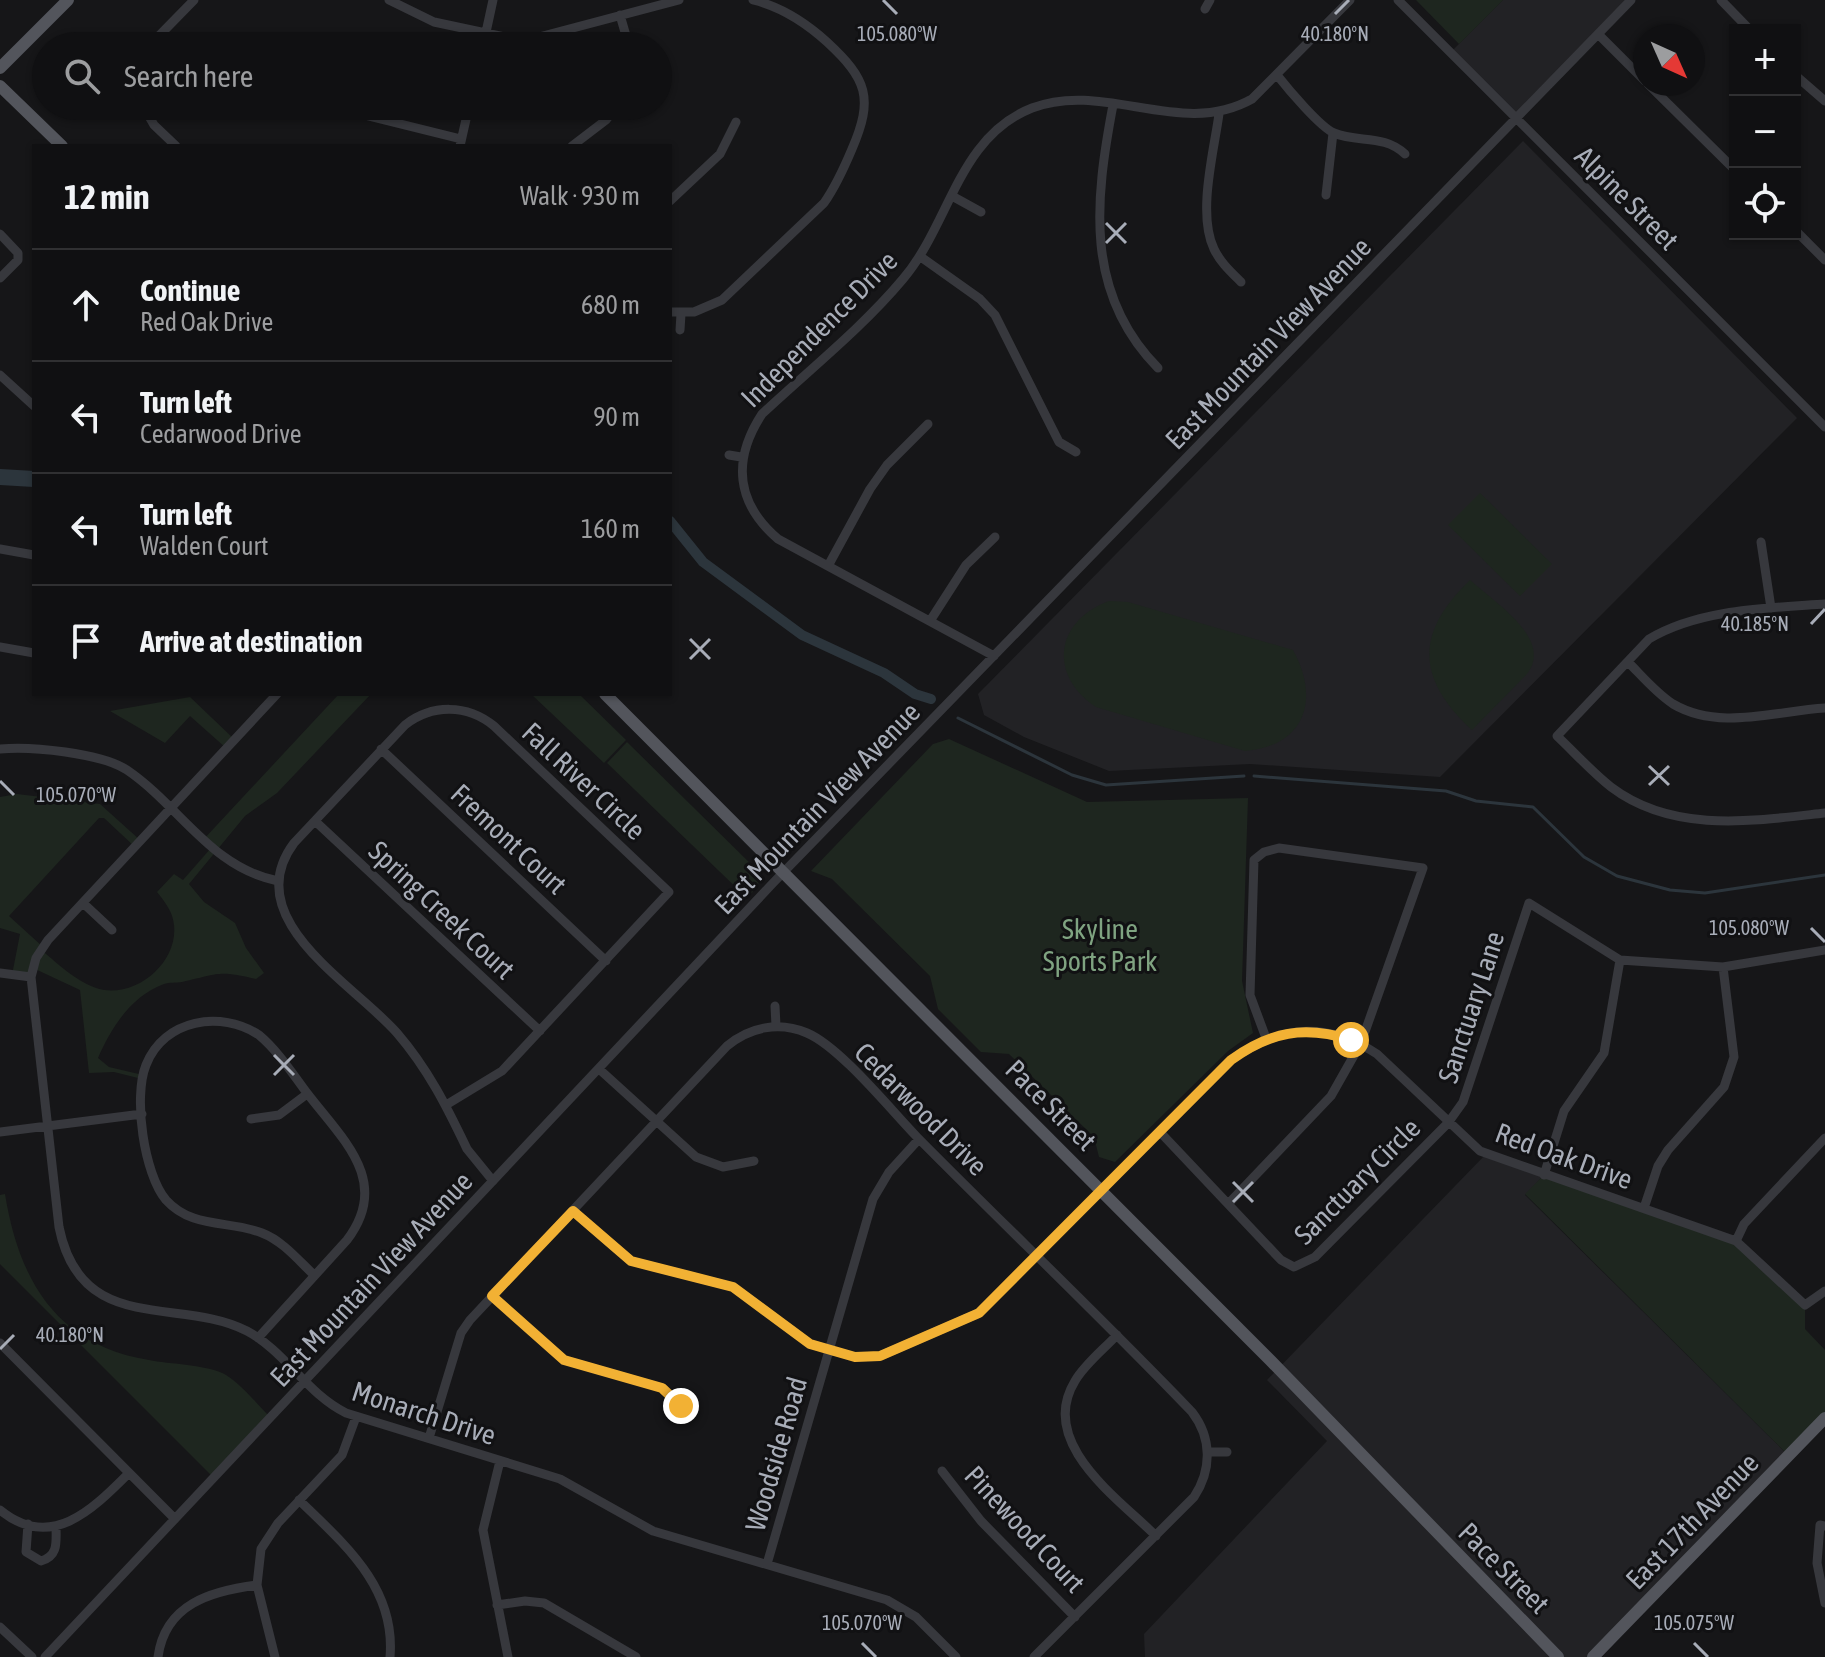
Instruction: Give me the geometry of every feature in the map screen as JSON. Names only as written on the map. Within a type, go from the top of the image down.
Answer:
[{"type":"main road","points":[[36,32],[68,0]]},
{"type":"main road","points":[[0,68],[32,36]]},
{"type":"main road","points":[[0,86],[32,117]]},
{"type":"main road","points":[[35,120],[60,144]]},
{"type":"main road","name":"Pace Street","points":[[607,696],[1102,1190],[1558,1657]]},
{"type":"main road","name":"East 17th Avenue","points":[[1593,1657],[1825,1418]]},
{"type":"street","points":[[163,32],[194,0]]},
{"type":"street","points":[[389,0],[460,32]]},
{"type":"street","points":[[486,32],[493,0]]},
{"type":"street","points":[[564,32],[679,0]]},
{"type":"street","points":[[672,312],[681,314],[707,309],[722,300],[824,203],[835,188],[866,117],[863,88],[852,64],[809,25],[785,11],[753,0]]},
{"type":"street","name":"Independence Drive","points":[[741,457],[762,414],[890,294],[921,257],[978,148],[1016,116],[1057,101],[1082,99],[1201,115],[1219,114],[1252,99],[1350,0]]},
{"type":"street","name":"Alpine Street","points":[[1398,0],[1825,427]]},
{"type":"street","name":"East Mountain View Avenue","points":[[45,1657],[784,872],[1631,0]]},
{"type":"street","points":[[1721,0],[1744,24]]},
{"type":"street","points":[[620,15],[625,32]]},
{"type":"street","points":[[1598,34],[1633,68]]},
{"type":"street","points":[[1277,75],[1333,133],[1376,139],[1395,145],[1405,154]]},
{"type":"street","points":[[1801,80],[1825,101]]},
{"type":"street","points":[[1661,96],[1733,168]]},
{"type":"street","points":[[1113,105],[1097,224],[1099,250],[1108,286],[1136,345],[1158,368]]},
{"type":"street","points":[[1219,114],[1206,215],[1208,232],[1223,263],[1241,282]]},
{"type":"street","points":[[151,120],[174,144]]},
{"type":"street","points":[[380,120],[461,142],[466,120]]},
{"type":"street","points":[[575,144],[606,120]]},
{"type":"street","points":[[672,199],[720,154],[736,122]]},
{"type":"street","points":[[1326,195],[1333,133]]},
{"type":"street","points":[[952,196],[981,212]]},
{"type":"street","points":[[0,234],[18,253],[18,260],[0,278]]},
{"type":"street","points":[[1801,236],[1825,260]]},
{"type":"street","points":[[921,257],[980,299],[995,315],[1059,442],[1076,452]]},
{"type":"street","points":[[680,330],[681,314]]},
{"type":"street","points":[[0,375],[32,404]]},
{"type":"street","points":[[828,566],[870,489],[887,465],[928,424]]},
{"type":"street","points":[[729,455],[741,457],[745,490],[757,517],[778,539],[994,656]]},
{"type":"street","points":[[930,621],[966,565],[995,537]]},
{"type":"street","points":[[1761,542],[1771,608]]},
{"type":"street","points":[[0,549],[32,555]]},
{"type":"street","points":[[1825,604],[1771,608],[1685,622],[1666,629],[1649,639],[1557,736],[1612,787],[1672,815],[1729,823],[1825,813]]},
{"type":"street","points":[[0,647],[32,653]]},
{"type":"street","points":[[1628,662],[1671,703],[1706,717],[1728,719],[1825,708]]},
{"type":"street","points":[[0,973],[31,977],[43,947],[272,696]]},
{"type":"street","name":"Fall River Circle","points":[[278,881],[288,851],[381,749],[419,716],[438,710],[463,710],[487,721],[669,892],[494,1078],[446,1105]]},
{"type":"street","points":[[0,749],[35,749],[113,763],[131,773],[238,869],[278,881],[283,911],[295,933],[397,1034],[435,1083],[472,1158],[493,1181]]},
{"type":"street","name":"Fremont Court","points":[[381,749],[606,961]]},
{"type":"street","name":"Spring Creek Court","points":[[315,821],[540,1031]]},
{"type":"street","points":[[1228,1204],[1331,1096],[1361,1043],[1423,868],[1279,848],[1264,852],[1254,860],[1251,878],[1250,995],[1266,1038]]},
{"type":"street","points":[[83,903],[112,930]]},
{"type":"street","name":"Sanctuary Lane","points":[[1448,1123],[1463,1102],[1529,903],[1620,960]]},
{"type":"street","points":[[1544,1175],[1564,1111],[1604,1053],[1620,960],[1723,967],[1825,950]]},
{"type":"street","points":[[1644,1208],[1658,1166],[1668,1150],[1724,1087],[1734,1057],[1723,967]]},
{"type":"street","name":"Monarch Drive","points":[[31,977],[45,1125],[61,1236],[71,1259],[88,1282],[109,1298],[130,1307],[226,1324],[258,1338],[330,1405],[356,1417],[560,1479],[648,1530],[900,1606],[920,1620],[956,1657]]},
{"type":"street","points":[[429,1438],[461,1333],[492,1296],[736,1039],[753,1030],[776,1026],[775,1006]]},
{"type":"street","points":[[258,1338],[314,1275],[356,1227],[363,1209],[365,1185],[354,1154],[259,1035],[231,1022],[207,1020],[182,1027],[155,1050],[142,1079],[142,1114],[153,1178],[175,1208],[198,1221],[269,1236],[314,1275]]},
{"type":"street","name":"Cedarwood Drive","points":[[776,1026],[804,1031],[820,1041],[1194,1415],[1208,1452]]},
{"type":"street","name":"Red Oak Drive","points":[[573,1211],[631,1261],[733,1287],[801,1339],[829,1350],[860,1357],[880,1356],[967,1320],[1037,1255],[1231,1060],[1266,1038],[1295,1031],[1323,1031],[1361,1043],[1377,1054],[1480,1151],[1736,1241],[1805,1305],[1825,1291]]},
{"type":"street","points":[[599,1069],[705,1162],[728,1167],[754,1161]]},
{"type":"street","points":[[251,1119],[279,1115],[307,1094]]},
{"type":"street","points":[[0,1132],[142,1114]]},
{"type":"street","name":"Sanctuary Circle","points":[[1160,1132],[1281,1260],[1294,1267],[1306,1264],[1448,1123]]},
{"type":"street","points":[[1736,1241],[1744,1224],[1825,1138]]},
{"type":"street","name":"Woodside Road","points":[[767,1564],[873,1199],[889,1172],[919,1139]]},
{"type":"street","points":[[492,1296],[564,1360],[662,1388],[681,1406]]},
{"type":"street","points":[[1117,1335],[1074,1382],[1067,1402],[1067,1428],[1080,1460],[1156,1536]]},
{"type":"street","points":[[0,1343],[175,1519]]},
{"type":"street","points":[[275,1657],[257,1585],[257,1566],[265,1541],[342,1455],[356,1417]]},
{"type":"street","points":[[1034,1657],[1197,1493],[1205,1476],[1208,1452],[1227,1452]]},
{"type":"street","points":[[500,1461],[483,1530],[508,1657]]},
{"type":"street","name":"Pinewood Court","points":[[942,1471],[981,1521],[1075,1617]]},
{"type":"street","points":[[0,1510],[28,1524],[56,1526],[84,1515],[129,1473]]},
{"type":"street","points":[[299,1500],[361,1561],[372,1577],[389,1637],[390,1657]]},
{"type":"street","points":[[28,1524],[26,1552],[41,1561],[50,1558],[55,1550],[56,1526]]},
{"type":"street","points":[[1825,1526],[1820,1525],[1817,1563],[1825,1603]]},
{"type":"street","points":[[158,1657],[161,1635],[196,1600],[221,1589],[257,1585]]},
{"type":"street","points":[[497,1605],[525,1601],[544,1603],[636,1657]]},
{"type":"street","points":[[0,1627],[32,1657]]},
{"type":"shaded area","points":[[1503,0],[1631,0],[1516,118],[1450,53]]},
{"type":"shaded area","points":[[1523,141],[1797,418],[1440,777],[1250,764],[1109,771],[1024,737],[984,715],[978,694]]},
{"type":"shaded area","points":[[1487,1153],[1544,1175],[1525,1195],[1789,1456],[1593,1657],[1145,1657],[1144,1634],[1327,1441],[1267,1380]]},
{"type":"green space","points":[[1416,0],[1503,0],[1459,44]]},
{"type":"green space","points":[[1480,493],[1552,564],[1520,596],[1448,525]]},
{"type":"green space","points":[[1470,580],[1518,622],[1533,648],[1533,661],[1527,674],[1472,730],[1440,692],[1432,674],[1429,655],[1439,618]]},
{"type":"green space","points":[[1109,601],[1128,602],[1293,650],[1301,668],[1306,702],[1294,730],[1266,747],[1245,751],[1096,707],[1070,680],[1064,650],[1068,635],[1077,622]]},
{"type":"green space","points":[[337,696],[369,696],[277,793],[245,816],[189,884],[204,902],[235,923],[246,948],[264,973],[256,979],[218,974],[166,983],[152,989],[124,1014],[98,1058],[109,1067],[143,1075],[142,1079],[114,1072],[89,1073],[80,990],[33,968],[31,977],[12,975],[20,934],[0,928],[0,797],[17,794],[100,804],[140,840],[135,847],[104,818],[99,818],[9,916],[63,968],[78,979],[104,990],[131,987],[154,973],[163,963],[174,938],[174,925],[166,903],[157,892],[174,874],[183,880],[211,848],[203,840]]},
{"type":"green space","points":[[533,696],[581,696],[626,740],[604,763]]},
{"type":"green space","points":[[190,697],[234,739],[226,748],[190,716],[165,743],[110,711]]},
{"type":"green space","name":"Skyline Sports Park","points":[[949,739],[1087,802],[1248,798],[1242,981],[1253,1033],[1228,1051],[1115,1162],[1099,1157],[1094,1137],[1009,1054],[981,1052],[938,1009],[930,976],[832,879],[811,871],[933,744]]},
{"type":"green space","points":[[627,742],[760,873],[758,886],[747,898],[607,763]]},
{"type":"green space","points":[[1544,1175],[1736,1241],[1805,1305],[1805,1329],[1825,1350],[1825,1418],[1789,1456],[1525,1194]]},
{"type":"green space","points":[[5,1194],[20,1254],[32,1280],[47,1304],[66,1324],[89,1340],[117,1352],[200,1367],[226,1375],[271,1418],[214,1478],[0,1264],[0,1195]]},
{"type":"waterway","points":[[0,477],[32,479]]},
{"type":"waterway","points":[[672,523],[703,562],[802,635],[884,673],[915,694],[931,699]]},
{"type":"waterway","points":[[958,718],[1072,775],[1106,785],[1244,776]]},
{"type":"waterway","points":[[1254,776],[1446,791],[1476,801],[1533,807],[1584,857],[1617,876],[1670,890],[1705,893],[1825,875]]},
{"type":"route","points":[[681,1406],[662,1388],[564,1360],[492,1296],[573,1211],[631,1261],[733,1287],[810,1344],[855,1357],[880,1356],[979,1313],[1231,1060],[1249,1047],[1266,1038],[1295,1031],[1323,1031],[1351,1040]]}]
